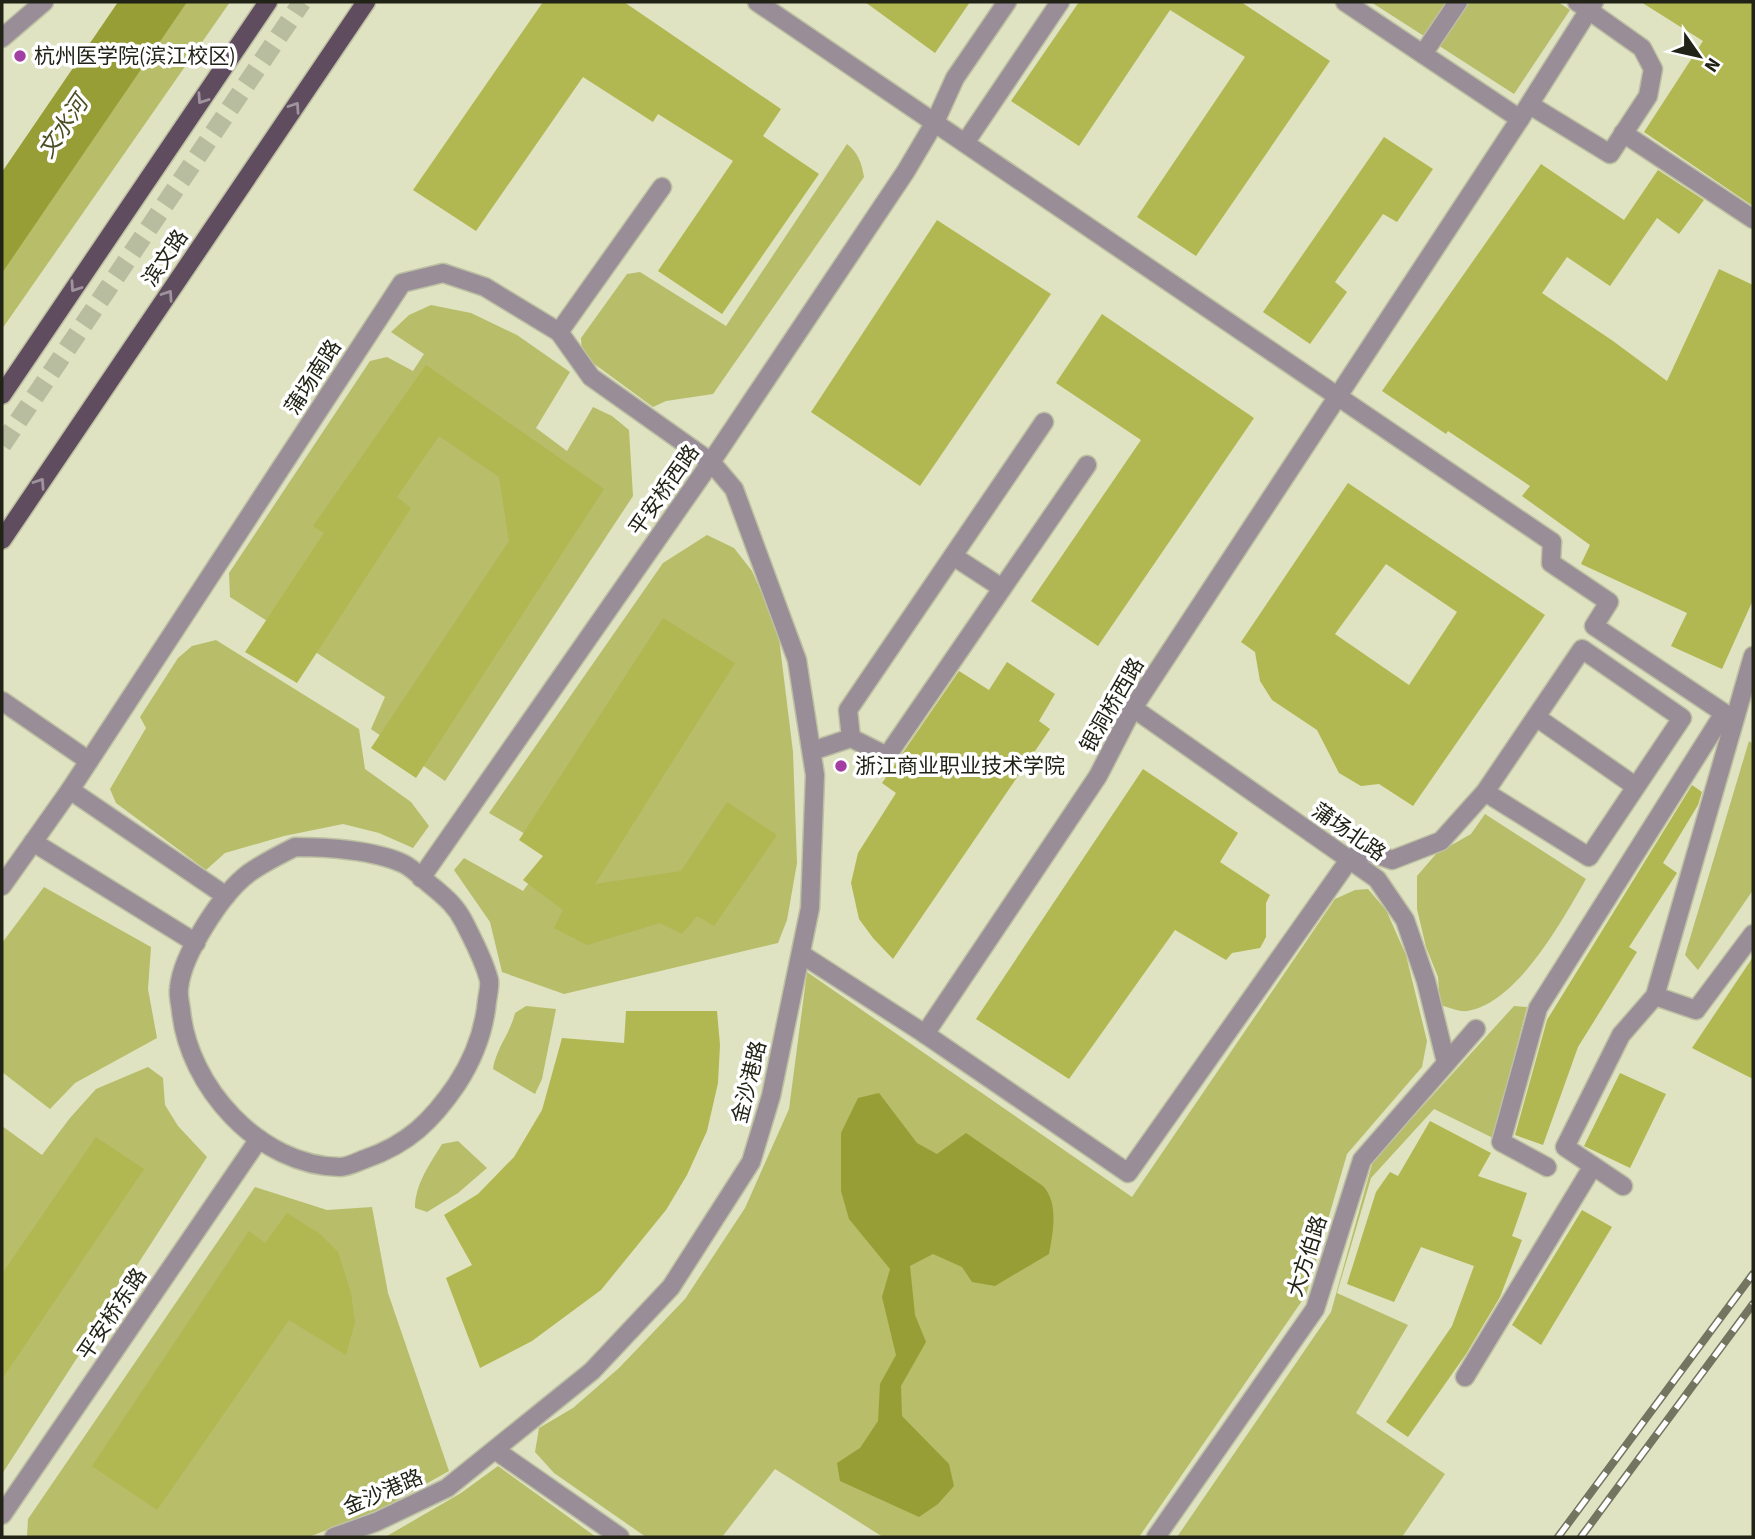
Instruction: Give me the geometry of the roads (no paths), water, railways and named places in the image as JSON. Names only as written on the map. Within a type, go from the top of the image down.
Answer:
[{"type":"main road","points":[[2,395],[268,2]]},
{"type":"main road","name":"滨文路","points":[[2,540],[366,2]]},
{"type":"street","points":[[2,38],[44,2]]},
{"type":"street","points":[[757,2],[1552,542],[1551,564],[1609,602],[1594,626],[1724,713],[1538,1008],[1500,1142],[1547,1167]]},
{"type":"street","name":"平安桥西路","points":[[421,878],[711,462],[906,171],[956,78],[1007,2]]},
{"type":"street","points":[[965,143],[1060,2]]},
{"type":"street","points":[[1345,2],[1423,54],[1525,112],[1610,155],[1648,96],[1653,69],[1642,48],[1587,4]]},
{"type":"street","points":[[1423,54],[1458,2]]},
{"type":"street","name":"银洞桥西路","points":[[925,1034],[1098,776],[1133,708],[1525,112],[1587,4]]},
{"type":"street","points":[[1623,133],[1753,219]]},
{"type":"street","points":[[559,332],[662,187]]},
{"type":"street","name":"蒲场南路","points":[[2,886],[8,864],[33,842],[70,790],[402,283],[443,272],[485,287],[559,332]]},
{"type":"street","name":"金沙港路","points":[[334,1537],[376,1522],[447,1489],[592,1371],[671,1287],[751,1162],[771,1096],[810,908],[815,775],[797,660],[734,489],[711,462],[591,377],[559,332]]},
{"type":"street","points":[[850,738],[848,710],[1044,422]]},
{"type":"street","points":[[812,751],[850,738],[887,756],[1087,465]]},
{"type":"street","points":[[953,556],[1002,588]]},
{"type":"street","points":[[801,954],[925,1034],[1128,1173],[1349,860],[1363,850],[1392,860],[1441,841],[1485,792],[1582,649],[1682,718],[1589,857],[1485,792]]},
{"type":"street","points":[[1623,1186],[1564,1147],[1620,1035],[1655,996],[1753,656]]},
{"type":"street","points":[[2,701],[89,761]]},
{"type":"street","name":"蒲场北路","points":[[1133,708],[1377,879],[1405,920],[1426,981],[1446,1062]]},
{"type":"street","points":[[1536,717],[1635,786]]},
{"type":"street","points":[[70,790],[226,895]]},
{"type":"street","points":[[33,842],[196,943]]},
{"type":"street","points":[[295,847],[332,847],[404,864],[456,907],[489,982],[484,1029],[468,1067],[428,1122],[377,1154],[342,1167],[306,1161],[274,1149],[247,1131],[222,1103],[196,1067],[183,1033],[178,988],[196,943],[226,895],[248,874],[295,847]]},
{"type":"street","points":[[1655,996],[1696,1010],[1753,934]]},
{"type":"street","name":"大方伯路","points":[[1156,1537],[1315,1309],[1362,1160],[1476,1029]]},
{"type":"street","name":"平安桥东路","points":[[2,1515],[260,1139]]},
{"type":"street","points":[[1465,1377],[1593,1166]]},
{"type":"street","points":[[495,1450],[620,1537]]},
{"type":"water","name":"文水河","points":[[118,2],[187,2],[2,273],[2,172]]},
{"type":"water","points":[[879,1093],[917,1143],[937,1154],[966,1133],[1043,1186],[1053,1209],[1049,1254],[995,1286],[972,1282],[962,1267],[933,1254],[910,1266],[915,1315],[926,1342],[901,1386],[902,1416],[949,1464],[954,1486],[938,1504],[919,1517],[840,1481],[837,1463],[860,1448],[878,1421],[880,1384],[896,1355],[882,1297],[890,1269],[849,1219],[841,1191],[841,1133],[858,1098]]},
{"type":"tunnel","points":[[2,445],[302,2]]},
{"type":"railway","points":[[1558,1537],[1753,1274]]},
{"type":"railway","points":[[1581,1537],[1753,1304]]},
{"type":"place","name":"杭州医学院(滨江校区)","points":[[20,56]]},
{"type":"place","name":"浙江商业职业技术学院","points":[[841,766]]}]
